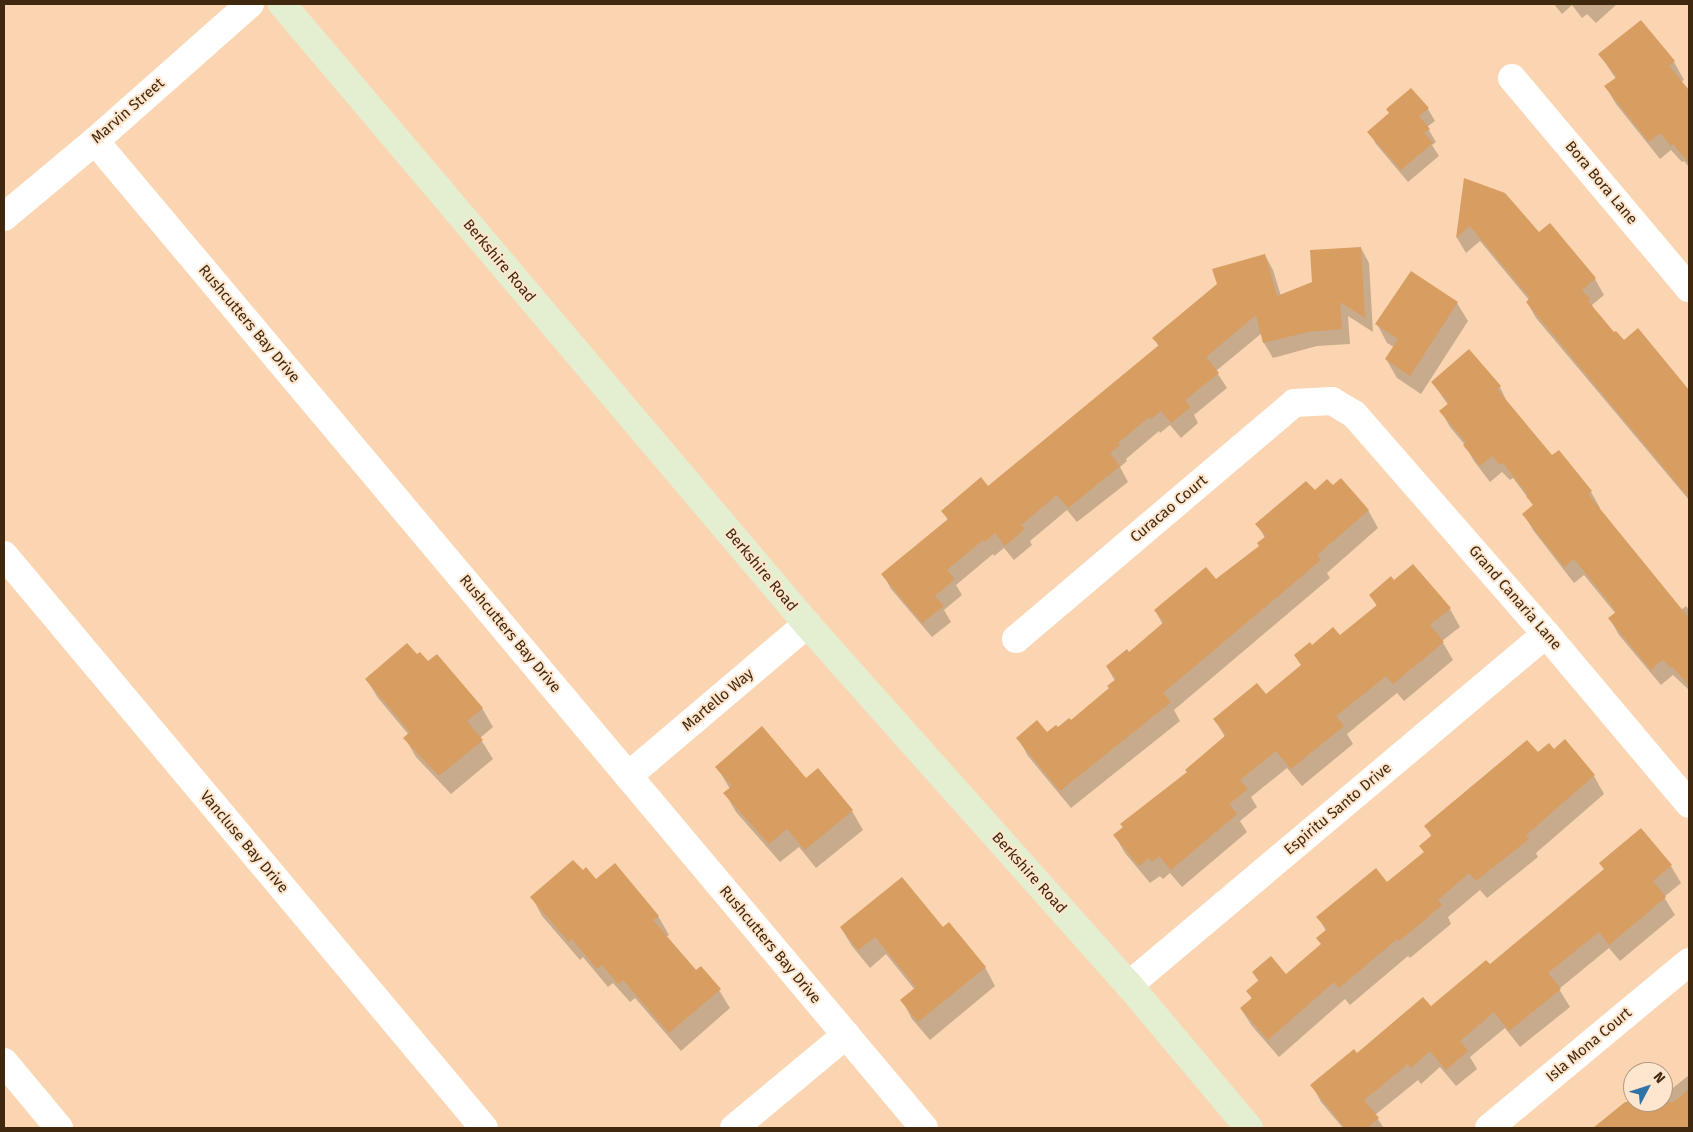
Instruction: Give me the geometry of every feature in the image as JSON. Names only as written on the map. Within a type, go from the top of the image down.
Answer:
[{"type":"street","name":"Marvin Street","points":[[4,217],[95,141],[250,4]]},
{"type":"street","name":"Berkshire Road","points":[[282,4],[807,624],[1129,985],[1250,1128]]},
{"type":"street","name":"Bora Bora Lane","points":[[1512,78],[1689,288]]},
{"type":"street","name":"Rushcutters Bay Drive","points":[[95,141],[924,1128]]},
{"type":"street","name":"Grand Canaria Lane","points":[[1332,401],[1354,414],[1546,634],[1689,804]]},
{"type":"street","name":"Curacao Court","points":[[1016,639],[1294,403],[1332,401]]},
{"type":"street","name":"Vancluse Bay Drive","points":[[4,555],[484,1128]]},
{"type":"street","name":"Martello Way","points":[[628,776],[807,624]]},
{"type":"street","name":"Espiritu Santo Drive","points":[[1129,985],[1546,634]]},
{"type":"street","name":"Isla Mona Court","points":[[1489,1128],[1689,962]]},
{"type":"street","points":[[734,1128],[846,1035]]},
{"type":"street","points":[[4,1062],[58,1128]]},
{"type":"building","points":[[1641,20],[1675,61],[1669,66],[1689,90],[1689,163],[1673,144],[1671,146],[1660,133],[1649,142],[1604,86],[1617,77],[1598,54]]},
{"type":"building","points":[[1411,88],[1429,108],[1419,116],[1430,129],[1424,133],[1433,143],[1401,170],[1367,132],[1389,113],[1386,109]]},
{"type":"building","points":[[1464,178],[1505,193],[1539,232],[1550,223],[1596,278],[1582,290],[1590,299],[1588,301],[1614,332],[1616,331],[1624,340],[1638,328],[1689,390],[1689,498],[1526,302],[1530,298],[1470,226],[1456,238]]},
{"type":"building","points":[[1361,247],[1365,318],[1340,302],[1342,329],[1308,332],[1263,343],[1256,315],[1206,357],[1219,373],[1185,400],[1191,407],[1171,423],[1161,411],[1151,419],[1149,417],[1118,443],[1120,445],[1110,453],[1120,466],[1068,508],[1057,495],[1021,525],[1025,529],[1005,546],[995,533],[985,542],[983,540],[947,570],[955,579],[935,596],[944,606],[922,623],[881,574],[948,519],[941,511],[981,477],[988,486],[1159,345],[1152,338],[1217,284],[1212,269],[1265,254],[1277,296],[1312,282],[1310,250]]},
{"type":"building","points":[[1411,271],[1458,302],[1410,376],[1385,359],[1398,339],[1375,324]]},
{"type":"building","points":[[1469,349],[1501,386],[1497,389],[1552,455],[1559,450],[1592,491],[1588,494],[1689,618],[1689,686],[1672,666],[1670,668],[1663,659],[1651,670],[1608,618],[1616,612],[1574,559],[1564,567],[1522,514],[1533,505],[1526,496],[1528,495],[1503,463],[1500,465],[1492,456],[1480,466],[1463,445],[1466,442],[1439,411],[1449,403],[1431,382]]},
{"type":"building","points":[[1341,478],[1369,510],[1317,555],[1321,560],[1163,693],[1171,702],[1060,791],[1016,738],[1037,720],[1047,732],[1056,725],[1058,727],[1069,718],[1071,720],[1109,688],[1107,686],[1116,679],[1106,666],[1127,649],[1129,652],[1164,622],[1154,610],[1206,567],[1216,579],[1259,546],[1257,543],[1266,536],[1255,524],[1306,481],[1315,490],[1327,479],[1333,485]]},
{"type":"building","points":[[1413,564],[1451,608],[1430,625],[1444,642],[1393,684],[1386,676],[1336,716],[1344,726],[1291,769],[1276,751],[1240,780],[1248,789],[1229,804],[1237,814],[1171,870],[1159,856],[1152,862],[1149,858],[1139,866],[1113,835],[1123,827],[1120,824],[1187,772],[1185,770],[1226,735],[1213,719],[1257,683],[1266,694],[1301,665],[1294,655],[1310,642],[1312,645],[1333,627],[1340,635],[1377,605],[1369,595],[1391,576],[1394,580]]},
{"type":"building","points":[[407,643],[417,654],[420,652],[428,661],[437,654],[483,708],[467,721],[483,740],[439,776],[403,738],[410,732],[365,679]]},
{"type":"building","points":[[762,726],[806,778],[818,768],[853,810],[805,850],[787,829],[769,844],[723,793],[732,786],[715,767]]},
{"type":"building","points":[[1565,739],[1595,775],[1526,835],[1529,839],[1476,881],[1469,873],[1438,900],[1442,905],[1420,924],[1399,941],[1397,939],[1339,988],[1334,982],[1268,1040],[1240,1008],[1252,998],[1246,991],[1259,980],[1252,972],[1271,956],[1286,974],[1321,944],[1316,938],[1327,929],[1316,917],[1376,868],[1387,882],[1424,852],[1419,846],[1432,835],[1424,826],[1527,740],[1538,752],[1549,743],[1554,749]]},
{"type":"building","points":[[1641,828],[1672,865],[1653,881],[1666,897],[1609,945],[1599,932],[1548,973],[1561,989],[1509,1031],[1494,1012],[1460,1041],[1468,1051],[1446,1070],[1430,1051],[1411,1068],[1408,1064],[1364,1100],[1379,1118],[1367,1128],[1345,1128],[1310,1085],[1354,1049],[1357,1053],[1423,997],[1431,1006],[1486,960],[1490,964],[1604,869],[1599,863]]},
{"type":"building","points":[[573,860],[583,870],[586,867],[596,879],[615,863],[659,916],[653,920],[696,970],[701,966],[721,989],[669,1033],[623,980],[618,984],[602,965],[597,969],[572,939],[569,942],[530,897]]},
{"type":"building","points":[[902,877],[943,927],[949,922],[986,967],[918,1022],[900,1000],[916,987],[875,937],[858,950],[840,927]]},
{"type":"building","points":[[1689,1089],[1689,1128],[1593,1128],[1623,1104],[1623,1112],[1673,1112],[1674,1102]]}]
